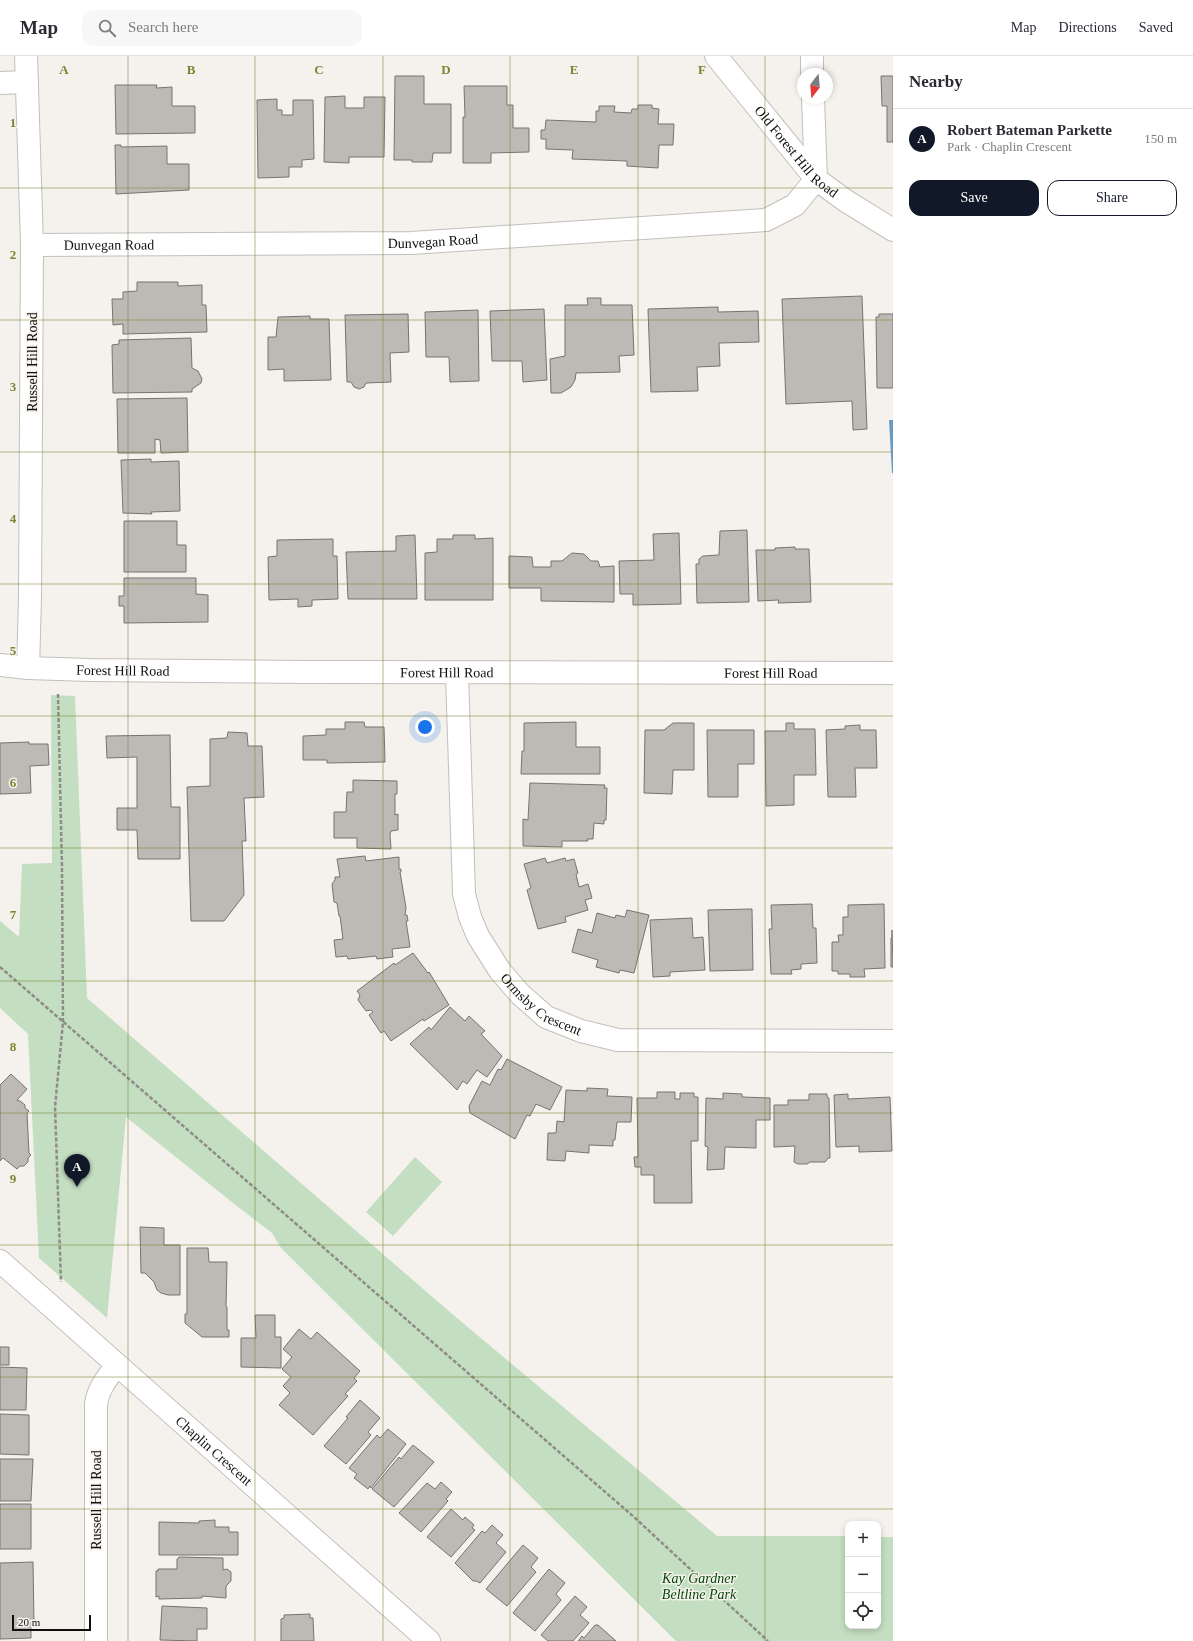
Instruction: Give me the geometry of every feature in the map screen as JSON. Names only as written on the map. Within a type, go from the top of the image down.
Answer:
[{"type":"street","name":"Russell Hill Road","points":[[26,56],[32,245],[30,591],[28,668]]},
{"type":"street","name":"Old Forest Hill Road","points":[[716,56],[816,179],[846,201],[893,230]]},
{"type":"street","points":[[812,56],[812,68]]},
{"type":"street","points":[[0,83],[27,82]]},
{"type":"street","points":[[813,104],[816,179]]},
{"type":"street","name":"Dunvegan Road","points":[[32,245],[411,243],[766,220],[795,205],[816,179]]},
{"type":"street","name":"Forest Hill Road","points":[[0,665],[58,669],[457,673],[893,673]]},
{"type":"street","name":"Ormsby Crescent","points":[[457,673],[464,894],[470,917],[478,936],[500,970],[520,994],[546,1017],[581,1031],[618,1040],[893,1042]]},
{"type":"street","name":"Chaplin Crescent","points":[[0,1261],[429,1641]]},
{"type":"street","name":"Russell Hill Road","points":[[96,1641],[96,1404],[97,1396],[101,1387],[118,1365]]},
{"type":"path","points":[[46,1301],[62,1282],[55,1107],[64,1022],[58,669]]},
{"type":"path","points":[[0,967],[634,1517],[768,1641]]},
{"type":"green space","name":"Kay Gardner Beltline Park","points":[[51,695],[75,696],[87,998],[451,1313],[717,1536],[845,1536],[845,1629],[881,1629],[881,1537],[893,1537],[893,1641],[676,1641],[281,1248],[272,1233],[126,1117],[107,1318],[39,1258],[28,1034],[0,1008],[0,921],[19,937],[22,864],[52,863]]},
{"type":"green space","points":[[415,1157],[442,1182],[393,1236],[366,1212]]},
{"type":"water","points":[[889,420],[893,420],[893,473],[892,473]]},
{"type":"building","points":[[395,76],[424,76],[424,104],[451,104],[451,153],[433,153],[432,162],[394,160]]},
{"type":"building","points":[[881,76],[893,76],[893,142],[887,142],[887,106],[882,106]]},
{"type":"building","points":[[115,85],[157,85],[156,88],[172,87],[172,106],[195,106],[195,133],[116,134]]},
{"type":"building","points":[[464,86],[507,86],[507,105],[513,105],[513,128],[529,128],[529,152],[491,153],[491,163],[463,163],[463,117],[465,117]]},
{"type":"building","points":[[345,96],[345,108],[364,108],[364,97],[385,97],[384,157],[349,157],[349,163],[324,162],[325,97]]},
{"type":"building","points":[[277,99],[277,110],[282,110],[282,115],[293,115],[293,100],[313,100],[314,159],[302,160],[302,167],[289,167],[289,177],[258,178],[257,100]]},
{"type":"building","points":[[638,105],[652,105],[652,108],[659,109],[658,124],[674,124],[673,145],[659,145],[658,168],[627,166],[627,161],[572,159],[573,150],[546,149],[546,139],[541,139],[541,130],[545,130],[546,120],[596,122],[596,111],[599,111],[599,106],[615,106],[614,112],[631,113],[632,109],[638,109]]},
{"type":"building","points":[[115,145],[121,145],[121,147],[167,146],[167,164],[189,164],[189,190],[116,194]]},
{"type":"building","points":[[137,282],[178,282],[178,286],[202,285],[202,305],[206,305],[207,332],[123,334],[123,324],[113,325],[112,299],[123,299],[123,292],[137,291]]},
{"type":"building","points":[[862,296],[867,429],[853,430],[852,401],[786,404],[782,299]]},
{"type":"building","points":[[587,298],[601,298],[601,305],[632,305],[634,355],[619,356],[620,372],[576,373],[575,380],[571,387],[561,393],[551,393],[550,359],[565,356],[565,305],[588,305]]},
{"type":"building","points":[[718,307],[718,312],[758,311],[759,342],[719,343],[720,366],[697,367],[698,391],[651,392],[648,309]]},
{"type":"building","points":[[544,309],[547,380],[523,382],[522,361],[492,361],[490,311]]},
{"type":"building","points":[[478,310],[479,381],[450,382],[449,357],[426,357],[425,312]]},
{"type":"building","points":[[408,314],[409,352],[390,353],[391,382],[366,383],[364,387],[359,389],[354,387],[351,382],[347,382],[345,315]]},
{"type":"building","points":[[879,314],[893,314],[893,388],[877,388],[876,317],[879,317]]},
{"type":"building","points":[[310,316],[310,319],[329,319],[331,380],[284,381],[284,369],[268,370],[268,337],[276,337],[278,317]]},
{"type":"building","points":[[191,338],[192,368],[198,371],[202,379],[201,383],[192,389],[192,392],[113,393],[112,345],[119,344],[119,340]]},
{"type":"building","points":[[187,398],[188,452],[161,453],[160,440],[155,439],[155,453],[118,453],[117,399]]},
{"type":"building","points":[[151,459],[151,462],[179,461],[180,511],[151,512],[152,514],[123,513],[121,460]]},
{"type":"building","points":[[124,521],[177,521],[177,545],[186,545],[186,572],[124,572]]},
{"type":"building","points":[[747,530],[749,602],[697,603],[696,564],[699,564],[699,559],[703,556],[719,555],[720,531]]},
{"type":"building","points":[[679,533],[681,604],[633,605],[633,594],[620,594],[619,561],[654,560],[653,534]]},
{"type":"building","points":[[415,535],[417,599],[348,599],[346,552],[396,551],[396,536]]},
{"type":"building","points":[[453,535],[475,535],[475,539],[493,538],[493,600],[425,600],[425,553],[437,552],[437,539],[453,539]]},
{"type":"building","points":[[333,539],[333,556],[337,556],[338,599],[312,600],[312,606],[298,607],[298,599],[269,600],[268,557],[277,556],[277,540]]},
{"type":"building","points":[[795,547],[795,549],[809,549],[811,602],[778,603],[779,600],[758,601],[756,550],[775,550],[775,548]]},
{"type":"building","points":[[572,553],[584,554],[591,561],[598,561],[600,567],[614,566],[614,602],[541,601],[541,588],[509,588],[509,556],[532,557],[533,567],[551,567],[551,561],[562,561]]},
{"type":"building","points":[[124,578],[196,578],[196,594],[208,595],[208,622],[124,623],[124,606],[119,606],[119,596],[124,596]]},
{"type":"building","points":[[345,722],[364,722],[365,727],[384,727],[385,762],[327,763],[327,760],[303,760],[303,736],[326,735],[326,729],[345,729]]},
{"type":"building","points":[[576,722],[576,747],[600,747],[600,774],[521,774],[522,751],[524,751],[524,723]]},
{"type":"building","points":[[673,723],[694,723],[694,770],[673,770],[672,794],[644,793],[645,730],[664,730]]},
{"type":"building","points":[[786,723],[794,723],[794,729],[815,729],[816,775],[794,775],[794,805],[766,806],[765,731],[786,731]]},
{"type":"building","points":[[860,725],[860,730],[876,730],[877,768],[855,768],[856,797],[828,797],[826,730],[845,729],[845,726]]},
{"type":"building","points":[[707,730],[754,730],[754,764],[738,764],[738,797],[708,797]]},
{"type":"building","points":[[228,732],[247,733],[248,746],[262,746],[264,797],[244,798],[246,841],[242,841],[244,895],[224,921],[191,921],[187,787],[210,786],[210,739],[227,738]]},
{"type":"building","points":[[170,735],[171,807],[180,807],[180,859],[138,859],[137,830],[117,830],[117,808],[137,808],[137,757],[107,758],[106,736]]},
{"type":"building","points":[[29,742],[29,744],[48,744],[49,765],[30,766],[31,793],[0,794],[0,743]]},
{"type":"building","points":[[353,780],[397,781],[397,794],[395,794],[395,815],[398,814],[398,830],[391,831],[391,849],[357,848],[357,838],[334,838],[334,812],[346,812],[347,792],[353,792]]},
{"type":"building","points":[[530,783],[605,785],[604,788],[607,788],[606,820],[604,820],[604,824],[594,823],[593,839],[587,839],[588,841],[562,841],[562,847],[523,846],[523,819],[528,820]]},
{"type":"building","points":[[365,856],[366,861],[399,857],[399,869],[401,869],[400,872],[406,908],[405,915],[407,915],[408,921],[406,921],[410,947],[392,949],[393,957],[377,959],[376,956],[348,959],[347,956],[336,957],[334,940],[343,939],[337,903],[334,902],[332,884],[335,877],[340,877],[337,859]]},
{"type":"building","points":[[545,858],[547,863],[565,858],[566,861],[574,859],[578,873],[576,874],[579,887],[588,884],[592,898],[585,900],[588,910],[565,917],[566,922],[538,929],[527,890],[531,888],[524,864]]},
{"type":"building","points":[[812,904],[813,928],[816,928],[817,963],[801,964],[801,969],[791,970],[792,974],[771,974],[769,929],[772,929],[771,905]]},
{"type":"building","points":[[884,904],[885,968],[864,969],[865,977],[850,977],[850,974],[838,974],[838,971],[832,971],[832,942],[839,942],[838,935],[843,935],[843,917],[848,917],[848,905]]},
{"type":"building","points":[[752,909],[753,970],[710,971],[708,910]]},
{"type":"building","points":[[627,910],[649,915],[634,973],[620,970],[619,973],[596,967],[598,960],[572,952],[578,929],[592,933],[597,913],[615,918],[616,915],[625,917]]},
{"type":"building","points":[[692,918],[693,938],[703,937],[705,970],[670,972],[670,976],[653,977],[650,920]]},
{"type":"building","points":[[892,930],[893,967],[891,967],[891,938]]},
{"type":"building","points":[[413,953],[428,973],[429,972],[449,1005],[424,1021],[423,1019],[391,1041],[384,1031],[381,1033],[369,1015],[373,1012],[371,1010],[366,1011],[358,1000],[360,995],[357,991],[394,963],[395,965]]},
{"type":"building","points":[[450,1007],[465,1021],[469,1016],[485,1031],[481,1034],[502,1056],[487,1077],[477,1070],[467,1084],[463,1081],[457,1090],[410,1044],[429,1027],[431,1030]]},
{"type":"building","points":[[507,1059],[562,1087],[550,1110],[536,1104],[530,1116],[527,1115],[515,1139],[470,1113],[469,1106],[482,1081],[490,1085],[498,1069],[501,1070]]},
{"type":"building","points":[[11,1074],[27,1089],[17,1100],[25,1105],[25,1108],[29,1111],[27,1113],[29,1153],[31,1155],[28,1158],[28,1162],[24,1166],[20,1166],[17,1169],[3,1158],[0,1161],[0,1085]]},
{"type":"building","points":[[587,1088],[608,1089],[607,1096],[632,1097],[631,1122],[617,1122],[613,1146],[589,1145],[589,1153],[566,1151],[565,1161],[547,1160],[548,1133],[556,1133],[557,1121],[564,1122],[566,1090],[587,1091]]},
{"type":"building","points":[[657,1092],[675,1092],[675,1099],[680,1099],[680,1093],[694,1093],[694,1097],[698,1097],[698,1141],[691,1141],[692,1203],[654,1203],[654,1175],[641,1175],[641,1167],[635,1167],[634,1157],[638,1157],[637,1098],[657,1098]]},
{"type":"building","points":[[723,1093],[742,1094],[742,1097],[770,1098],[770,1120],[756,1120],[756,1148],[725,1147],[724,1169],[707,1170],[708,1147],[705,1146],[706,1098],[723,1099]]},
{"type":"building","points":[[809,1094],[827,1094],[827,1097],[829,1098],[830,1158],[828,1158],[825,1162],[798,1164],[794,1162],[795,1146],[774,1147],[774,1105],[788,1105],[788,1100],[809,1100]]},
{"type":"building","points":[[848,1094],[848,1099],[890,1097],[892,1151],[859,1152],[859,1146],[836,1147],[834,1095]]},
{"type":"building","points":[[140,1227],[164,1228],[164,1245],[180,1245],[180,1295],[168,1295],[161,1293],[157,1290],[154,1282],[145,1273],[141,1273]]},
{"type":"building","points":[[187,1248],[208,1248],[209,1262],[227,1262],[226,1307],[227,1330],[229,1330],[229,1337],[202,1337],[185,1323],[185,1314],[187,1314]]},
{"type":"building","points":[[255,1315],[275,1315],[275,1337],[281,1337],[281,1368],[241,1367],[241,1338],[256,1338]]},
{"type":"building","points":[[299,1329],[311,1339],[317,1332],[360,1371],[354,1378],[357,1381],[345,1394],[348,1396],[313,1435],[279,1405],[290,1393],[283,1386],[291,1377],[282,1369],[292,1357],[283,1349]]},
{"type":"building","points":[[0,1347],[9,1347],[9,1365],[0,1365]]},
{"type":"building","points":[[0,1367],[27,1368],[26,1410],[0,1410]]},
{"type":"building","points":[[360,1400],[380,1418],[368,1432],[371,1435],[346,1464],[324,1446],[348,1418],[346,1417]]},
{"type":"building","points":[[0,1414],[29,1415],[29,1455],[0,1454]]},
{"type":"building","points":[[388,1429],[406,1444],[371,1488],[370,1486],[368,1489],[354,1478],[357,1474],[349,1468],[377,1435],[380,1438]]},
{"type":"building","points":[[413,1445],[434,1462],[394,1507],[372,1489],[399,1457],[401,1459]]},
{"type":"building","points":[[0,1459],[33,1459],[31,1501],[0,1501]]},
{"type":"building","points":[[441,1482],[452,1492],[446,1499],[448,1501],[421,1532],[399,1513],[427,1483],[435,1489]]},
{"type":"building","points":[[0,1504],[31,1504],[31,1549],[0,1549]]},
{"type":"building","points":[[451,1509],[463,1520],[465,1517],[473,1524],[474,1525],[472,1528],[475,1530],[451,1557],[427,1537]]},
{"type":"building","points":[[215,1520],[215,1527],[229,1527],[229,1532],[238,1532],[238,1555],[159,1555],[159,1522],[199,1523],[199,1521]]},
{"type":"building","points":[[492,1525],[503,1535],[496,1543],[506,1552],[480,1583],[473,1581],[455,1563],[482,1531],[485,1533]]},
{"type":"building","points":[[523,1545],[538,1558],[531,1567],[536,1572],[507,1606],[486,1589]]},
{"type":"building","points":[[179,1557],[223,1558],[223,1570],[227,1569],[231,1572],[231,1581],[226,1586],[226,1598],[202,1596],[202,1598],[159,1599],[159,1596],[156,1597],[156,1571],[158,1571],[158,1569],[177,1569],[177,1559]]},
{"type":"building","points":[[33,1562],[34,1625],[31,1625],[31,1638],[0,1639],[0,1563]]},
{"type":"building","points":[[549,1569],[565,1583],[556,1594],[561,1600],[535,1631],[513,1613]]},
{"type":"building","points":[[575,1596],[587,1607],[580,1615],[589,1623],[573,1641],[548,1641],[541,1635]]},
{"type":"building","points":[[162,1606],[207,1608],[207,1629],[197,1629],[197,1641],[160,1640]]},
{"type":"building","points":[[310,1614],[310,1618],[313,1618],[314,1641],[281,1641],[281,1619],[284,1618],[284,1615]]},
{"type":"building","points":[[595,1625],[598,1625],[616,1641],[578,1641],[582,1636],[584,1638]]},
{"type":"place","name":"Robert Bateman Parkette","points":[[77,1187]]}]
